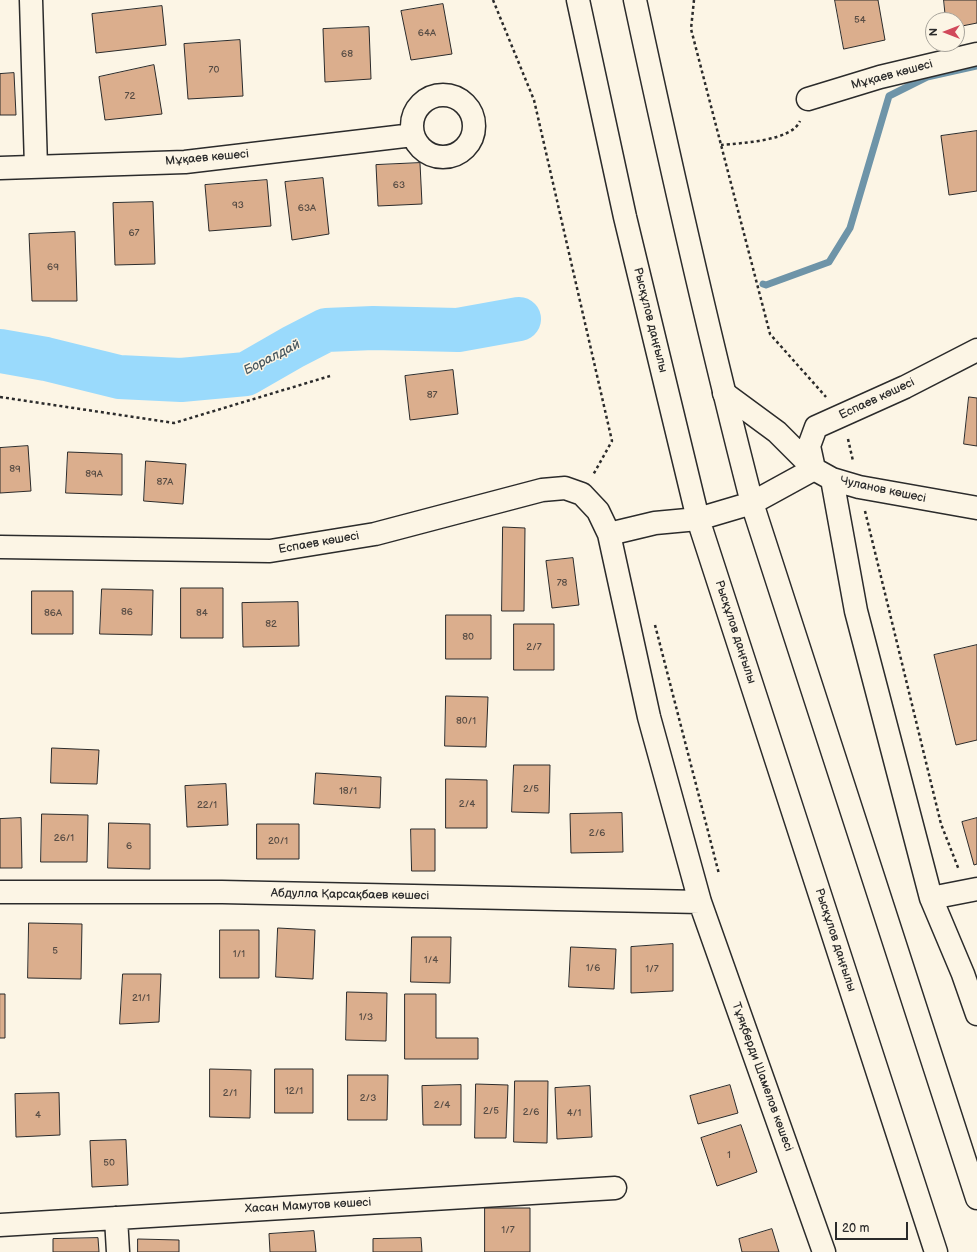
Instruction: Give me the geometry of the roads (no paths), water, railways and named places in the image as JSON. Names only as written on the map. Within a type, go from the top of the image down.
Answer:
[{"type":"street","points":[[31,0],[36,167]]},
{"type":"street","name":"Рысқұлов даңғылы","points":[[578,0],[625,217],[698,519],[936,1252]]},
{"type":"street","points":[[635,0],[679,204],[752,504],[977,1198]]},
{"type":"street","name":"Мұқаев көшесі","points":[[808,99],[880,77],[977,54]]},
{"type":"street","name":"Мұқаев көшесі","points":[[0,168],[185,162],[413,135]]},
{"type":"street","name":"Еспаев көшесі","points":[[977,350],[905,387],[816,427],[809,446],[823,474],[856,611],[931,898],[970,971],[977,1014]]},
{"type":"street","points":[[609,534],[655,523],[698,519],[752,504],[823,474],[777,432],[724,393]]},
{"type":"street","name":"Чуланов көшесі","points":[[823,474],[859,487],[977,508]]},
{"type":"street","name":"Еспаев көшесі","points":[[0,547],[270,552],[376,534],[542,490],[590,487],[598,511],[609,534]]},
{"type":"street","name":"Тұяқберди Шамелов көшесі","points":[[609,534],[649,717],[700,902],[824,1252]]},
{"type":"street","points":[[931,898],[977,889]]},
{"type":"street","name":"Абдулла Қарсақбаев көшесі","points":[[0,892],[222,892],[700,902]]},
{"type":"street","name":"Хасан Мамутов көшесі","points":[[0,1225],[615,1188]]},
{"type":"street","points":[[116,1218],[118,1252]]},
{"type":"waterway","points":[[763,284],[766,285],[829,262],[850,228],[889,96],[927,77],[977,66]]},
{"type":"waterway","name":"Боралдай","points":[[0,351],[46,359],[119,377],[181,380],[246,374],[326,330],[373,328],[458,330],[519,319]]}]
